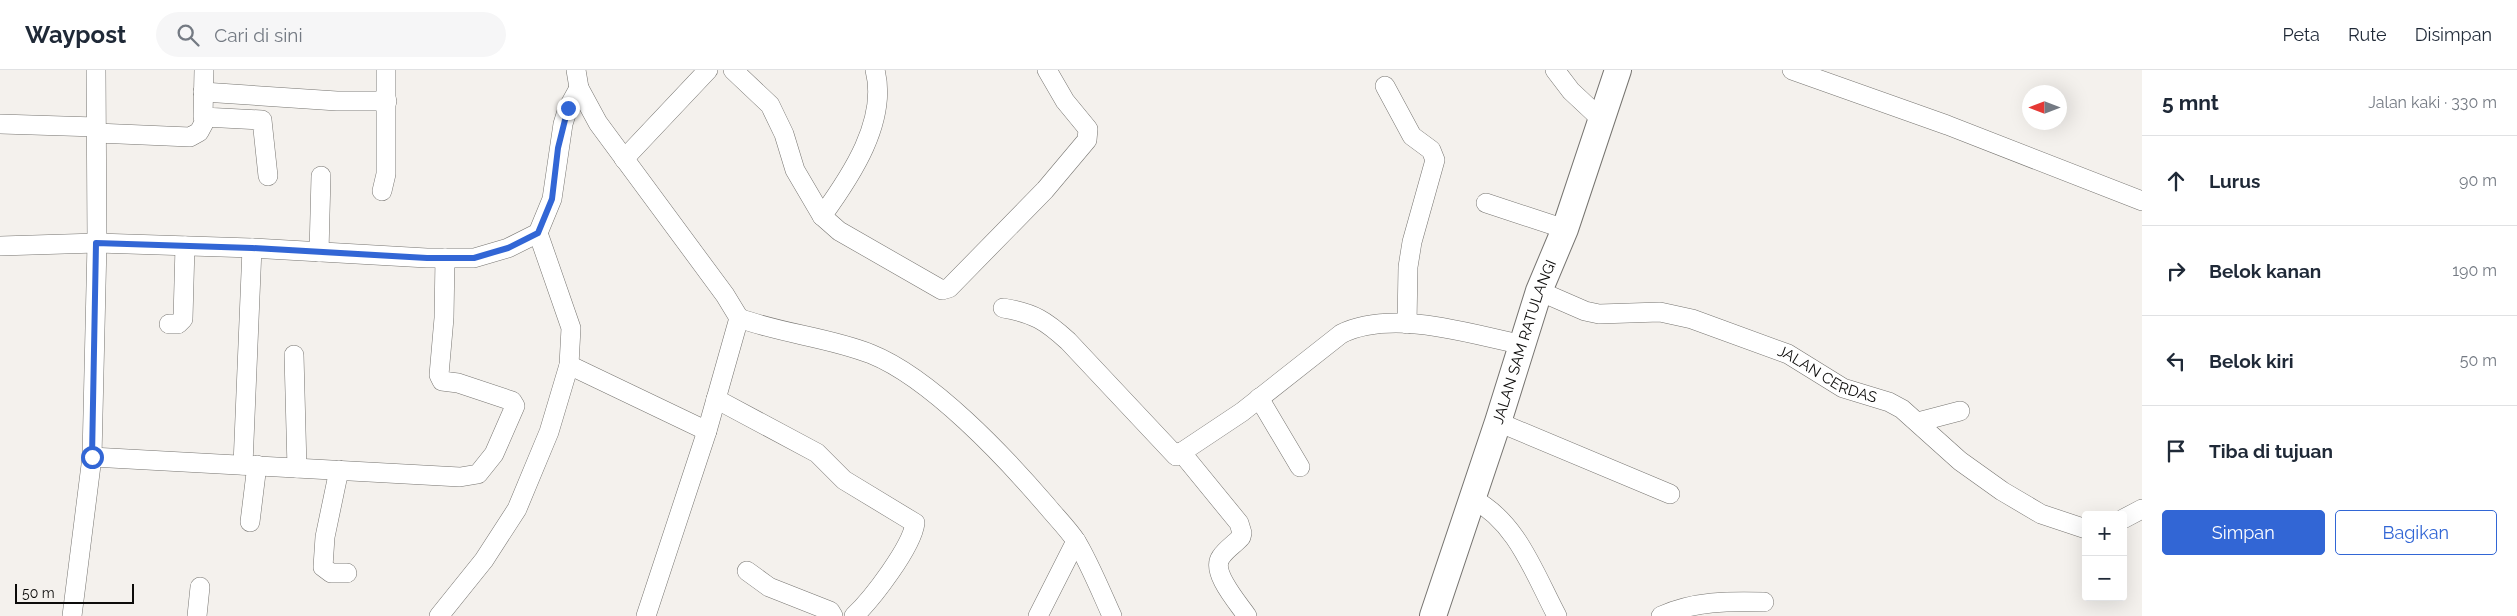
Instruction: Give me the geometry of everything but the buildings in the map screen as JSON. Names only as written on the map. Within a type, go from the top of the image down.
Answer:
[{"type":"street","points":[[72,616],[92,457],[96,243],[96,70]]},
{"type":"street","points":[[204,70],[202,115],[206,119],[262,120],[268,176]]},
{"type":"street","points":[[382,191],[386,174],[386,70]]},
{"type":"street","points":[[624,159],[708,70]]},
{"type":"street","points":[[733,70],[770,105],[784,134],[795,170],[822,216],[839,231],[942,290],[948,288],[1045,190],[1087,140],[1088,129],[1065,101],[1047,70]]},
{"type":"street","points":[[822,216],[848,179],[867,139],[879,91],[875,70]]},
{"type":"street","points":[[1556,70],[1571,91],[1602,120]]},
{"type":"street","name":"JALAN SAM RATULANGI","points":[[1432,616],[1498,422],[1539,291],[1565,229],[1618,70]]},
{"type":"street","points":[[1792,70],[1947,125],[2142,201]]},
{"type":"street","points":[[577,79],[598,123],[725,295],[739,318],[759,326],[842,344],[872,354],[899,368],[944,402],[1014,468],[1076,541],[1112,616]]},
{"type":"street","points":[[0,246],[96,243],[474,258],[508,248],[538,233],[552,199],[563,124],[577,79]]},
{"type":"street","points":[[1385,86],[1412,136],[1431,150],[1435,160],[1412,242],[1408,267],[1407,324]]},
{"type":"street","points":[[203,92],[337,101],[387,101]]},
{"type":"street","points":[[0,124],[190,137],[199,132],[206,119]]},
{"type":"street","points":[[319,252],[321,176]]},
{"type":"street","points":[[1486,203],[1565,229]]},
{"type":"street","points":[[439,616],[484,560],[517,509],[549,432],[569,365],[571,328],[538,233]]},
{"type":"street","points":[[169,324],[178,324],[183,319],[185,246]]},
{"type":"street","points":[[250,522],[252,248]]},
{"type":"street","points":[[92,457],[467,477],[481,471],[494,454],[515,403],[458,383],[442,381],[439,375],[444,318],[446,258]]},
{"type":"street","name":"JALAN CERDAS","points":[[1539,291],[1585,312],[1599,314],[1660,312],[1692,319],[1788,354],[1843,388],[1889,402],[1918,422],[1960,461],[2002,491],[2041,514],[2082,528]]},
{"type":"street","points":[[1003,308],[1029,313],[1050,325],[1068,341],[1176,456],[1251,405],[1341,334],[1357,326],[1381,323],[1407,324],[1522,345]]},
{"type":"street","points":[[646,616],[707,430],[739,318]]},
{"type":"street","points":[[294,355],[297,468]]},
{"type":"street","points":[[569,365],[707,430]]},
{"type":"street","points":[[716,399],[817,454],[844,480],[915,523],[904,547],[879,590],[854,616]]},
{"type":"street","points":[[1251,405],[1300,467]]},
{"type":"street","points":[[1918,422],[1960,411]]},
{"type":"street","points":[[1498,422],[1670,494]]},
{"type":"street","points":[[1182,452],[1239,523],[1241,537],[1221,557],[1218,569],[1223,582],[1247,616]]},
{"type":"street","points":[[339,470],[325,537],[323,567],[331,572],[346,573]]},
{"type":"street","points":[[1471,498],[1488,506],[1515,536],[1557,616]]},
{"type":"street","points":[[2127,517],[2142,508]]},
{"type":"street","points":[[1038,616],[1076,541]]},
{"type":"street","points":[[747,571],[769,587],[830,611],[833,616]]},
{"type":"street","points":[[197,616],[200,587]]},
{"type":"street","points":[[1662,616],[1693,605],[1731,601],[1764,602]]},
{"type":"route","points":[[92,457],[96,243],[252,248],[427,258],[474,258],[508,248],[538,233],[552,199],[558,148],[568,108]]}]
